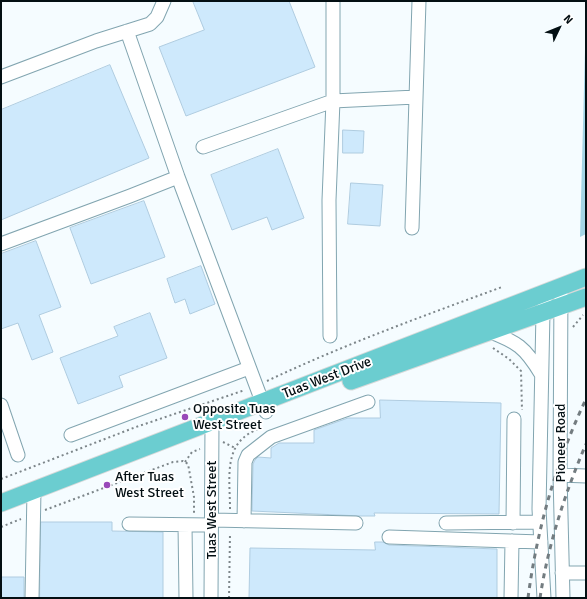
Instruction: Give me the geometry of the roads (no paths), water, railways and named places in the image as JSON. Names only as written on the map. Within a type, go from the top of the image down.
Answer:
[{"type":"main road","name":"Tuas West Drive","points":[[1,514],[35,502],[212,427],[586,277]]},
{"type":"main road","name":"Tuas West Drive","points":[[264,407],[586,297]]},
{"type":"main road","name":"Tuas West Drive","points":[[1,503],[35,502]]},
{"type":"street","points":[[1,77],[150,24],[157,17],[164,1]]},
{"type":"street","points":[[330,336],[329,200],[333,101],[333,1]]},
{"type":"street","points":[[412,228],[419,1]]},
{"type":"street","points":[[127,31],[178,177],[264,407]]},
{"type":"street","points":[[203,147],[333,101],[416,97]]},
{"type":"street","points":[[1,244],[178,177]]},
{"type":"street","name":"Pioneer Road","points":[[554,290],[562,306],[560,475],[562,598]]},
{"type":"street","name":"Pioneer Road","points":[[544,598],[539,522],[543,312],[554,290]]},
{"type":"street","points":[[488,331],[519,345],[529,355],[541,374]]},
{"type":"street","points":[[70,435],[249,368]]},
{"type":"street","points":[[244,521],[245,462],[248,455],[271,437],[368,402]]},
{"type":"street","points":[[1,405],[18,455]]},
{"type":"street","points":[[513,523],[514,418]]},
{"type":"street","name":"Tuas West Street","points":[[212,427],[212,598]]},
{"type":"street","points":[[560,475],[586,476]]},
{"type":"street","points":[[32,598],[35,502]]},
{"type":"street","points":[[129,524],[190,525],[230,521],[356,523]]},
{"type":"street","points":[[446,523],[539,522]]},
{"type":"street","points":[[186,598],[190,525]]},
{"type":"street","points":[[389,537],[540,542]]},
{"type":"street","points":[[511,598],[512,541]]},
{"type":"street","points":[[562,573],[586,573]]},
{"type":"railway","points":[[528,598],[542,521],[549,496],[575,423],[586,399]]},
{"type":"railway","points":[[540,598],[543,578],[558,520],[571,481],[586,444]]},
{"type":"place","name":"Opposite Tuas West Street","points":[[185,417]]},
{"type":"place","name":"After Tuas West Street","points":[[107,485]]}]
